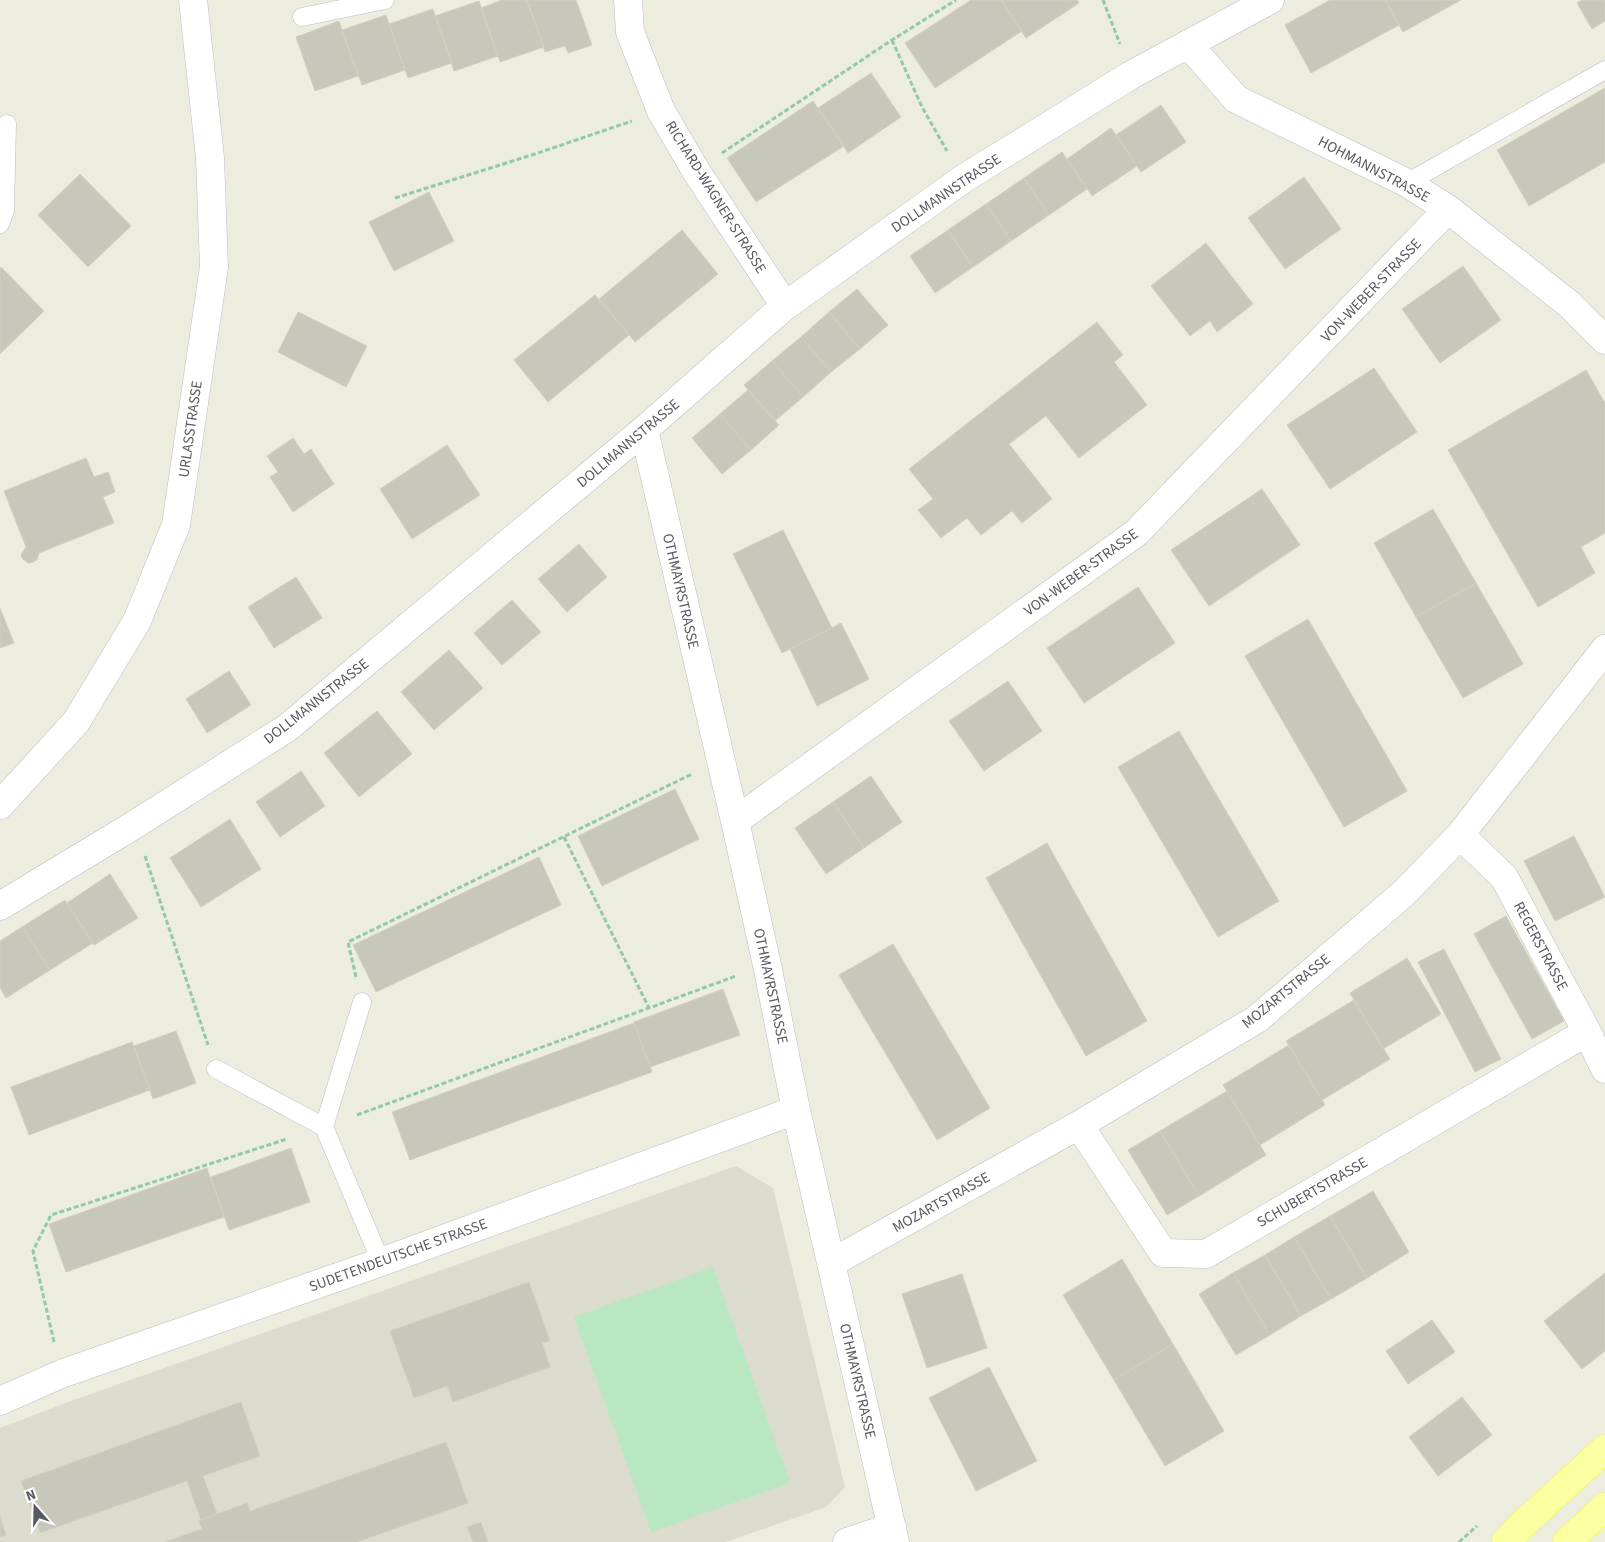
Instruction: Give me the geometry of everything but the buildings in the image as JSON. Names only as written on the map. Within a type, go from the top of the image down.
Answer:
[{"type":"main road","points":[[1506,1542],[1605,1449]]},
{"type":"main road","points":[[1567,1542],[1605,1507]]},
{"type":"street","name":"URLASSTRASSE","points":[[0,804],[76,722],[137,621],[176,526],[214,266],[210,158],[193,0]]},
{"type":"street","name":"RICHARD-WAGNER-STRASSE","points":[[628,0],[630,32],[662,111],[696,170],[785,306]]},
{"type":"street","name":"DOLLMANNSTRASSE","points":[[0,906],[134,825],[287,728],[644,430],[785,306],[963,179],[1132,76],[1270,0]]},
{"type":"street","name":"HOHMANNSTRASSE","points":[[1188,44],[1236,99],[1407,183],[1448,209],[1569,304],[1605,340]]},
{"type":"street","name":"VON-WEBER-STRASSE","points":[[735,821],[1136,533],[1448,209]]},
{"type":"street","name":"OTHMAYRSTRASSE","points":[[644,430],[735,821],[767,965],[796,1110],[894,1534]]},
{"type":"street","name":"MOZARTSTRASSE","points":[[831,1263],[1079,1125],[1257,1018],[1404,893],[1460,835],[1605,649]]},
{"type":"street","name":"REGERSTRASSE","points":[[1460,835],[1504,877],[1605,1069]]},
{"type":"street","name":"SCHUBERTSTRASSE","points":[[1079,1125],[1163,1253],[1206,1254],[1587,1032]]},
{"type":"street","name":"SUDETENDEUTSCHE STRASSE","points":[[0,1401],[61,1374],[381,1262],[796,1110]]},
{"type":"street","points":[[847,1542],[894,1534]]},
{"type":"lane","points":[[302,17],[385,0]]},
{"type":"lane","points":[[1407,183],[1605,70]]},
{"type":"lane","points":[[0,224],[5,210],[7,124]]},
{"type":"lane","points":[[324,1127],[362,1002]]},
{"type":"lane","points":[[216,1069],[324,1127],[381,1262]]},
{"type":"path","points":[[696,170],[892,40],[956,0]]},
{"type":"path","points":[[1103,0],[1132,76]]},
{"type":"path","points":[[892,40],[922,108],[963,179]]},
{"type":"path","points":[[395,198],[535,154],[662,111]]},
{"type":"path","points":[[362,1002],[348,942],[720,761]]},
{"type":"path","points":[[134,825],[216,1069]]},
{"type":"path","points":[[564,837],[649,1008]]},
{"type":"shaded area","points":[[736,1166],[773,1188],[845,1487],[826,1507],[726,1542],[0,1542],[0,1428],[71,1401]]},
{"type":"green space","points":[[713,1267],[790,1483],[651,1532],[574,1317]]}]
